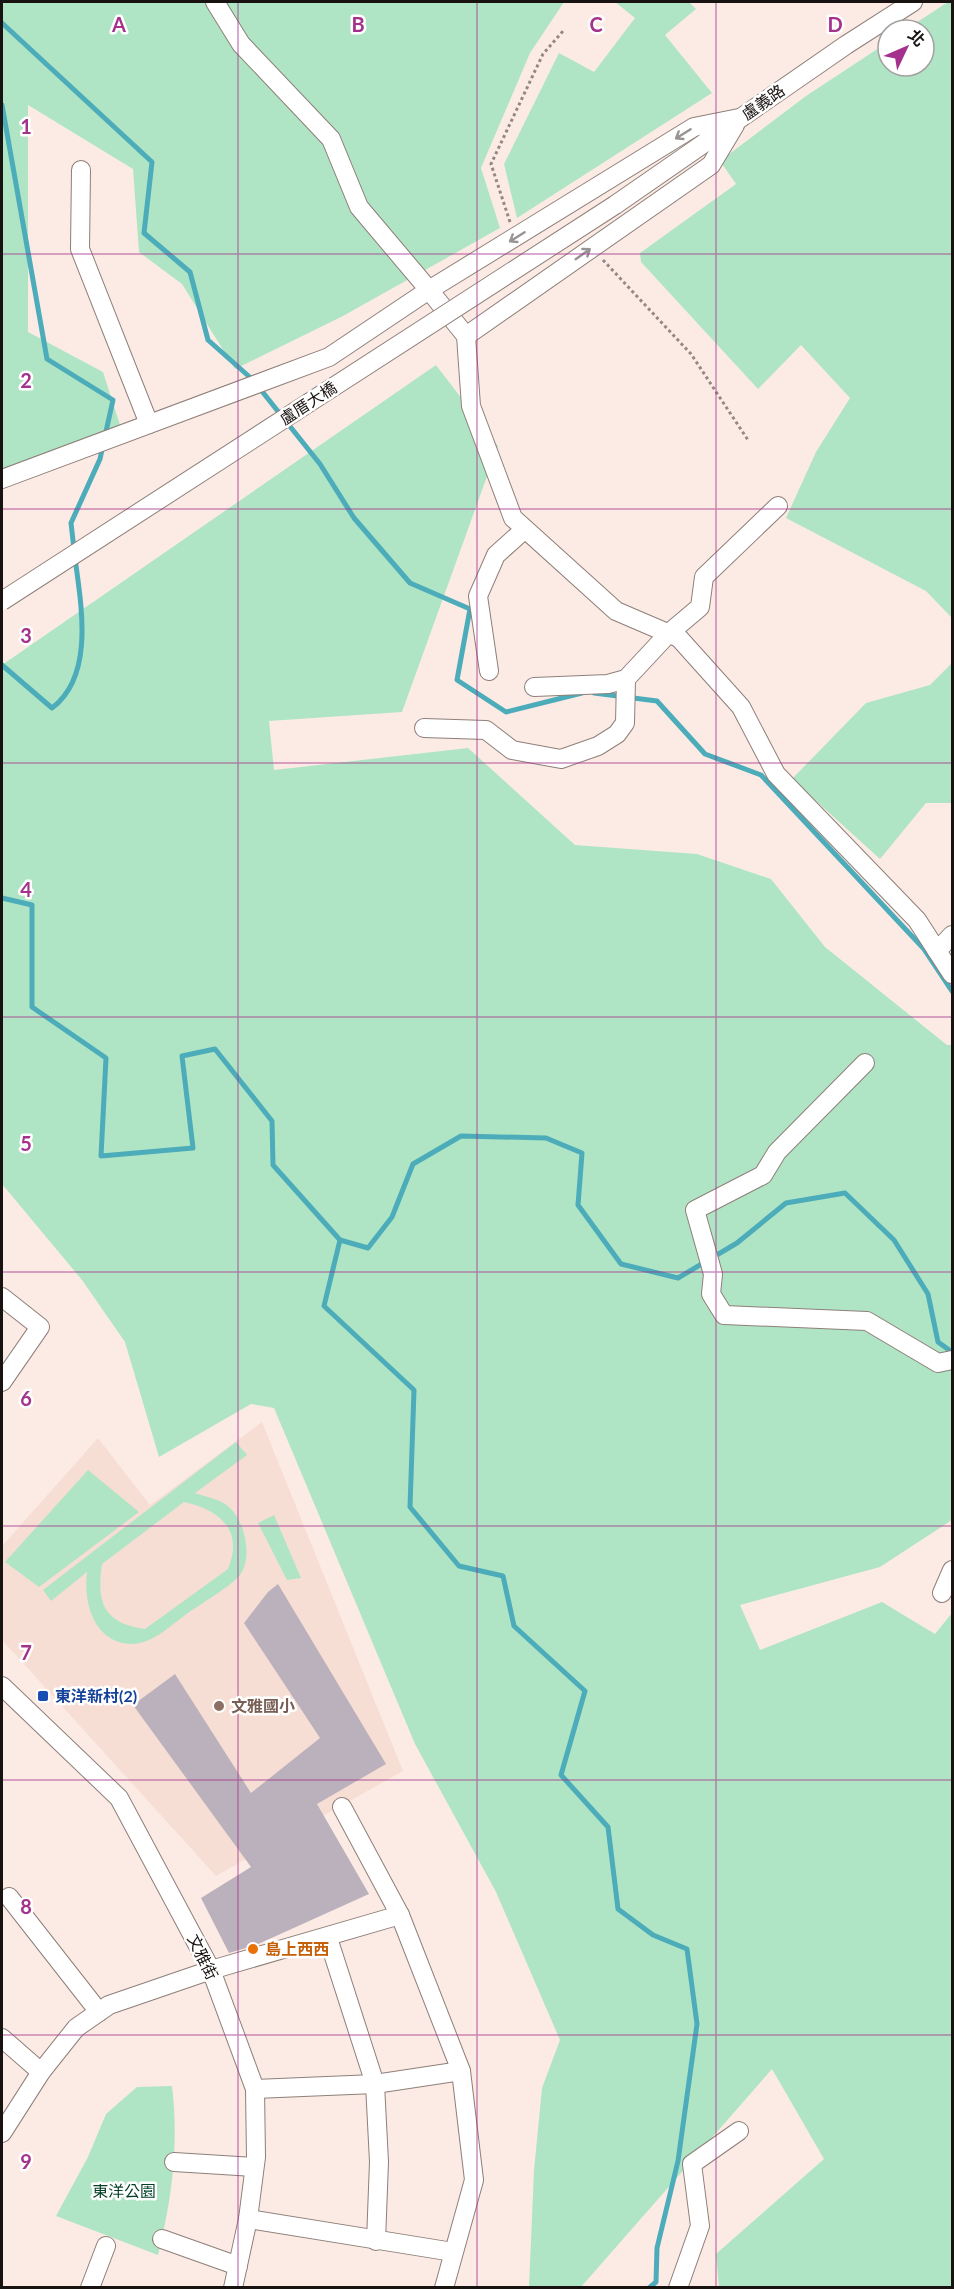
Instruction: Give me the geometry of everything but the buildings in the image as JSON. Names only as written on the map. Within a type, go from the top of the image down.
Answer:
[{"type":"street","points":[[215,2],[241,44],[332,139],[359,207],[466,336],[471,406],[513,518],[616,611],[680,638],[741,707],[776,774],[917,920],[952,974]]},
{"type":"street","name":"盧義路","points":[[615,205],[739,118],[913,2]]},
{"type":"street","points":[[466,336],[711,165],[739,118]]},
{"type":"street","points":[[2,479],[329,357],[429,290],[694,128],[739,118]]},
{"type":"street","points":[[81,170],[80,249],[149,424]]},
{"type":"street","name":"盧厝大橋","points":[[2,601],[615,205]]},
{"type":"street","points":[[424,728],[486,730],[512,750],[561,759],[598,746],[617,734],[625,723],[626,691],[668,634],[700,607],[704,577],[778,506]]},
{"type":"street","points":[[489,671],[478,596],[496,555],[525,529]]},
{"type":"street","points":[[534,687],[608,684],[626,691]]},
{"type":"street","points":[[937,951],[952,935]]},
{"type":"street","points":[[865,1063],[777,1152],[763,1175],[695,1210],[709,1260],[711,1294],[724,1315],[867,1321],[938,1363],[952,1360]]},
{"type":"street","points":[[2,1297],[40,1328],[2,1382]]},
{"type":"street","points":[[942,1593],[952,1570]]},
{"type":"street","name":"文雅街","points":[[2,1686],[119,1798],[211,1970],[255,2089],[254,2167],[248,2219],[233,2288]]},
{"type":"street","points":[[342,1808],[400,1915],[461,2071],[474,2180],[444,2288]]},
{"type":"street","points":[[9,1897],[99,2012]]},
{"type":"street","points":[[2,2133],[41,2072],[76,2028],[109,2005],[211,1970],[328,1938],[400,1915]]},
{"type":"street","points":[[328,1938],[375,2084],[379,2162],[376,2241]]},
{"type":"street","points":[[2,2038],[41,2072]]},
{"type":"street","points":[[255,2089],[375,2084],[461,2071]]},
{"type":"street","points":[[678,2288],[700,2226],[692,2164],[739,2131]]},
{"type":"street","points":[[174,2162],[254,2167]]},
{"type":"street","points":[[248,2219],[453,2252]]},
{"type":"street","points":[[162,2239],[238,2266]]},
{"type":"street","points":[[90,2288],[106,2246]]},
{"type":"path","points":[[515,238],[491,164],[543,54],[564,31]]},
{"type":"path","points":[[592,248],[691,354],[748,440]]},
{"type":"shaded area","name":"文雅國小","points":[[262,1422],[403,1771],[216,1876],[2,1640],[2,1546],[98,1438],[150,1505]]},
{"type":"green space","points":[[2,2],[564,2],[530,53],[481,168],[500,228],[343,316],[235,369],[182,284],[139,252],[133,169],[28,105],[28,332],[103,372],[121,428],[2,474]]},
{"type":"green space","points":[[615,2],[689,2],[696,9],[665,35],[712,93],[517,218],[504,164],[559,53],[594,72],[635,18]]},
{"type":"green space","points":[[948,2],[952,2],[952,618],[926,591],[786,518],[816,452],[850,398],[801,345],[758,389],[641,262],[640,253],[736,184],[720,161],[806,96],[876,50],[876,78],[936,78],[936,18],[923,18]]},
{"type":"green space","points":[[436,365],[498,446],[402,712],[269,721],[274,770],[468,748],[575,845],[697,854],[771,879],[825,947],[947,1045],[952,1045],[952,1520],[880,1567],[740,1605],[760,1650],[882,1602],[935,1634],[952,1613],[952,2287],[719,2287],[716,2254],[824,2159],[772,2069],[581,2287],[529,2287],[534,2170],[542,2088],[560,2040],[496,1892],[415,1744],[274,1408],[251,1404],[159,1457],[125,1342],[82,1280],[2,1184],[2,665]]},
{"type":"green space","points":[[952,663],[952,803],[926,803],[880,859],[792,779],[866,703],[930,685]]},
{"type":"green space","points":[[236,1442],[247,1455],[195,1493],[221,1502],[235,1513],[245,1540],[244,1567],[240,1575],[230,1584],[162,1633],[147,1641],[132,1644],[108,1637],[100,1629],[89,1608],[87,1572],[51,1601],[43,1590]],"holes":[[[184,1502],[218,1516],[231,1533],[233,1543],[228,1569],[145,1629],[120,1622],[106,1609],[102,1600],[100,1590],[102,1564]]]},
{"type":"green space","points":[[88,1470],[139,1512],[39,1587],[5,1562]]},
{"type":"green space","points":[[274,1515],[301,1578],[287,1580],[258,1523]]},
{"type":"green space","name":"東洋公園","points":[[172,2086],[175,2129],[173,2171],[158,2255],[56,2216],[88,2157],[106,2114],[137,2087]]},
{"type":"waterway","points":[[2,23],[152,162],[144,233],[190,272],[208,340],[253,380],[320,464],[354,518],[410,583],[470,609],[457,680],[506,712],[582,693]]},
{"type":"waterway","points":[[2,105],[47,359],[113,400],[105,436]]},
{"type":"waterway","points":[[74,549],[71,523],[100,459],[103,445]]},
{"type":"waterway","points":[[2,665],[52,708],[66,694],[75,678],[82,638],[82,617],[75,558]]},
{"type":"waterway","points":[[594,693],[657,701],[705,754],[761,775],[924,949],[952,991]]},
{"type":"waterway","points":[[2,898],[32,905],[32,1007],[106,1058],[101,1156],[193,1148],[182,1056],[215,1049],[272,1121],[273,1165],[340,1240],[324,1306],[414,1390],[410,1507],[459,1566],[503,1576],[514,1626],[585,1691],[561,1775],[608,1827],[618,1909],[653,1935],[687,1949],[697,2024],[678,2161],[657,2248],[656,2282],[649,2288]]},
{"type":"waterway","points":[[340,1240],[368,1248],[392,1217],[413,1164],[461,1136],[546,1138],[582,1153],[578,1205],[621,1264],[678,1278],[737,1243],[786,1203],[845,1193],[894,1240],[928,1294],[938,1342],[952,1352]]},
{"type":"place","name":"東洋新村(2)","points":[[43,1696]]},
{"type":"place","name":"文雅國小","points":[[219,1706]]},
{"type":"place","name":"島上西西","points":[[253,1949]]}]
